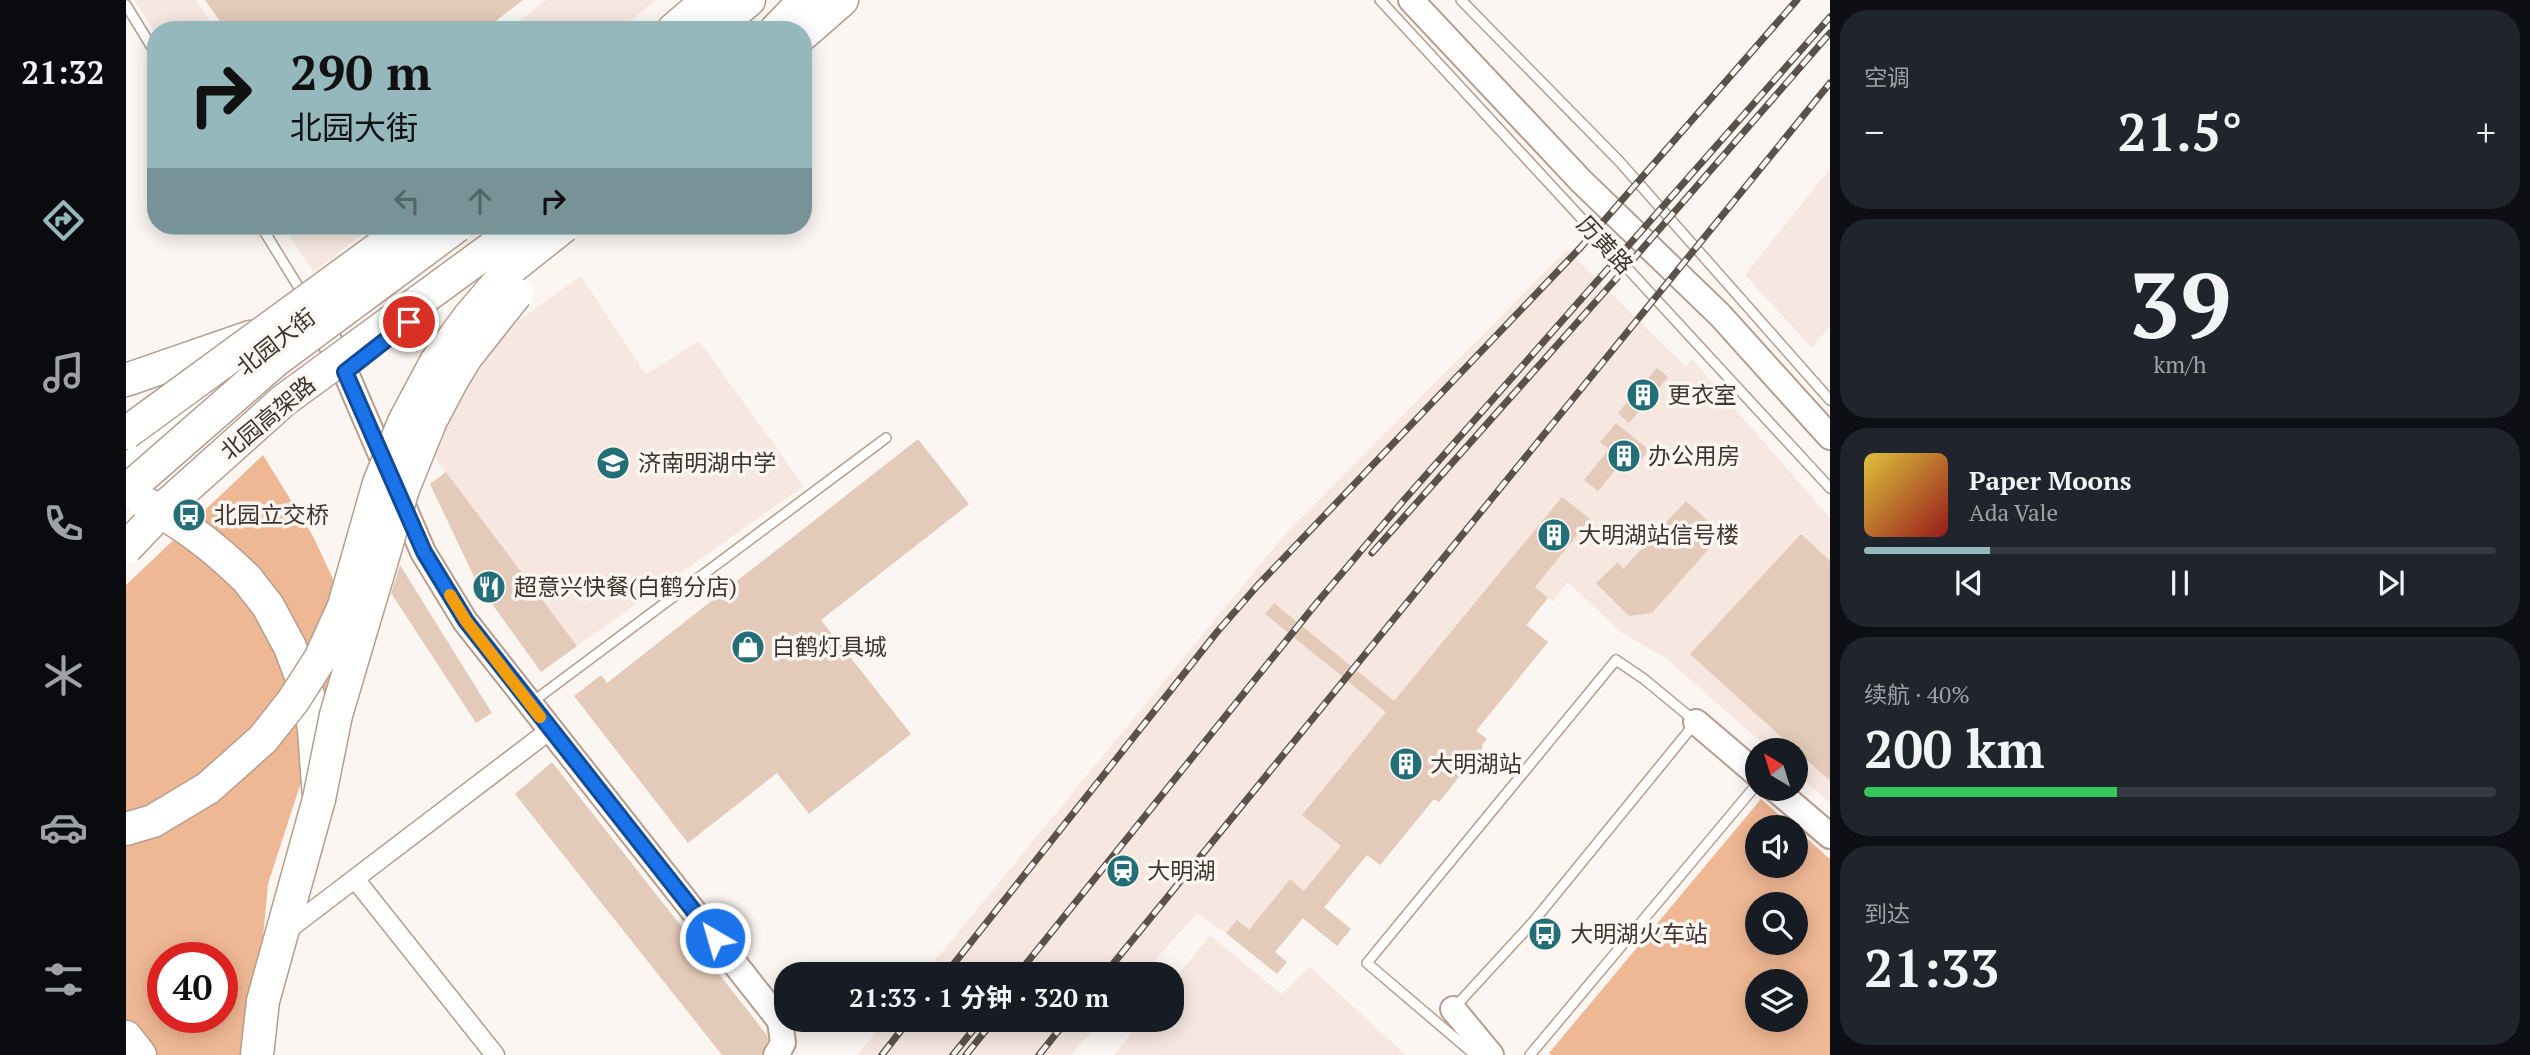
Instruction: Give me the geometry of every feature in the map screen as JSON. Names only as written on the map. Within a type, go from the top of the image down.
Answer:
[{"type":"highway","points":[[684,21],[708,0]]},
{"type":"highway","points":[[724,21],[749,0]]},
{"type":"highway","points":[[785,21],[805,0]]},
{"type":"highway","points":[[789,21],[816,0]]},
{"type":"highway","points":[[812,26],[842,0]]},
{"type":"highway","points":[[126,433],[396,235]]},
{"type":"highway","name":"北园高架路","points":[[126,493],[275,361],[445,235]]},
{"type":"highway","name":"北园高架路","points":[[126,548],[167,505],[283,401],[510,235]]},
{"type":"highway","points":[[126,829],[153,821],[208,788],[263,739],[293,701],[320,659],[335,628],[344,606],[379,483],[404,422],[436,362],[468,317],[510,269],[553,235]]},
{"type":"highway","points":[[257,1055],[262,1001],[319,799],[336,715],[403,489],[431,420],[466,357],[563,235]]},
{"type":"highway","points":[[275,361],[376,250]]},
{"type":"highway","points":[[126,380],[258,334]]},
{"type":"highway","points":[[126,493],[183,524],[218,550],[247,579],[268,606],[290,647],[308,695],[314,729],[319,799]]},
{"type":"highway","points":[[126,1037],[140,1055]]},
{"type":"main road","points":[[705,21],[729,0]]},
{"type":"main road","points":[[796,21],[816,0]]},
{"type":"main road","name":"北园大街","points":[[126,470],[234,374],[314,312],[422,235]]},
{"type":"main road","points":[[126,564],[181,504],[259,438],[522,235]]},
{"type":"street","name":"历黄路","points":[[1411,0],[1581,181],[1720,315],[1830,437]]},
{"type":"street","points":[[314,312],[345,372],[424,552],[466,621],[780,1021],[783,1043],[776,1055]]},
{"type":"street","points":[[1696,722],[1745,764]]},
{"type":"street","points":[[294,925],[550,730]]},
{"type":"street","points":[[1790,802],[1830,836]]},
{"type":"street","points":[[355,879],[495,1055]]},
{"type":"street","points":[[1453,1009],[1491,1055]]},
{"type":"lane","name":"历黄路","points":[[1380,0],[1830,488]]},
{"type":"lane","points":[[1461,0],[1619,161],[1830,400]]},
{"type":"lane","points":[[126,5],[147,39]]},
{"type":"lane","points":[[267,235],[314,312]]},
{"type":"lane","points":[[530,704],[886,438]]},
{"type":"lane","points":[[1453,1009],[1533,922],[1696,722],[1644,679],[1616,660],[1367,963],[1475,1055]]},
{"type":"lane","points":[[1530,1055],[1745,798]]},
{"type":"shaded area","points":[[134,0],[195,0],[210,21],[148,21]]},
{"type":"shaded area","points":[[546,0],[656,0],[630,21],[519,21]]},
{"type":"shaded area","points":[[1830,169],[1830,326],[1812,348],[1745,275]]},
{"type":"shaded area","points":[[289,235],[361,235],[314,272]]},
{"type":"shaded area","name":"大明湖站","points":[[1567,250],[1685,366],[1692,359],[1830,518],[1830,803],[1808,784],[1808,738],[1756,738],[1668,660],[1619,631],[1568,582],[1553,601],[1548,598],[1527,624],[1548,642],[1476,730],[1487,739],[1483,747],[1439,802],[1434,799],[1380,865],[1367,855],[1325,907],[1337,946],[1302,918],[1275,952],[1287,962],[1277,974],[1197,913],[1154,962],[934,962],[1287,532]]},
{"type":"shaded area","name":"济南明湖中学","points":[[581,276],[646,374],[699,341],[804,486],[577,646],[432,454],[494,338]]},
{"type":"shaded area","points":[[263,455],[313,536],[353,622],[268,884],[252,1055],[126,1055],[126,585]]},
{"type":"shaded area","points":[[1758,802],[1764,802],[1779,815],[1748,815]]},
{"type":"shaded area","points":[[1745,818],[1745,878],[1808,878],[1808,840],[1830,859],[1830,1055],[1549,1053]]},
{"type":"shaded area","points":[[1210,935],[1281,994],[1310,967],[1406,1055],[1114,1055],[1132,1032],[1184,1032],[1184,968]]},
{"type":"shaded area","points":[[876,1032],[1091,1032],[1071,1055],[857,1055]]},
{"type":"building","points":[[205,0],[523,0],[496,21],[220,21]]},
{"type":"building","name":"更衣室","points":[[1657,368],[1668,377],[1629,423],[1618,413]]},
{"type":"building","name":"办公用房","points":[[1616,423],[1649,450],[1632,471],[1621,463],[1598,491],[1584,480],[1609,449],[1600,442]]},
{"type":"building","name":"白鹤灯具城","points":[[918,439],[969,504],[821,620],[911,734],[809,814],[777,773],[688,843],[574,696],[601,675],[607,683]]},
{"type":"building","points":[[446,472],[577,646],[541,672],[477,583],[430,484]]},
{"type":"building","name":"大明湖站","points":[[1562,497],[1590,519],[1535,587],[1548,598],[1526,625],[1548,642],[1476,731],[1487,739],[1481,746],[1483,747],[1439,802],[1434,799],[1380,865],[1367,855],[1324,907],[1351,929],[1337,946],[1303,918],[1275,952],[1287,962],[1277,974],[1226,933],[1237,920],[1249,930],[1290,879],[1304,891],[1341,846],[1302,815],[1386,712],[1265,614],[1274,603],[1394,701]]},
{"type":"building","points":[[1686,501],[1722,534],[1652,613],[1629,616],[1596,583],[1618,562],[1623,569]]},
{"type":"building","points":[[1801,534],[1830,561],[1830,781],[1808,761],[1808,738],[1783,738],[1690,654]]},
{"type":"building","points":[[400,565],[492,713],[476,723],[391,593]]},
{"type":"building","points":[[552,762],[767,1035],[768,1040],[761,1055],[722,1055],[515,794]]},
{"type":"railway","points":[[955,962],[1217,632],[1258,585],[1581,247],[1797,0]]},
{"type":"railway","points":[[1027,962],[1315,605],[1404,500],[1830,17]]},
{"type":"railway","points":[[1372,553],[1830,33]]},
{"type":"railway","points":[[1115,962],[1830,83]]},
{"type":"railway","points":[[882,1055],[900,1032]]},
{"type":"railway","points":[[953,1055],[971,1032]]},
{"type":"railway","points":[[966,1055],[984,1032]]},
{"type":"railway","points":[[1039,1055],[1057,1032]]},
{"type":"slow traffic","points":[[450,595],[466,621],[540,717]]},
{"type":"place","name":"更衣室","points":[[1643,395]]},
{"type":"place","name":"办公用房","points":[[1624,456]]},
{"type":"place","name":"济南明湖中学","points":[[613,463]]},
{"type":"place","name":"北园立交桥","points":[[189,515]]},
{"type":"place","name":"大明湖站信号楼","points":[[1554,535]]},
{"type":"place","name":"超意兴快餐(白鹤分店)","points":[[489,587]]},
{"type":"place","name":"白鹤灯具城","points":[[748,647]]},
{"type":"place","name":"大明湖站","points":[[1406,764]]},
{"type":"place","name":"大明湖","points":[[1123,871]]},
{"type":"place","name":"大明湖火车站","points":[[1545,934]]},
{"type":"route","points":[[409,322],[345,372],[424,552],[466,621],[715,938]]}]
